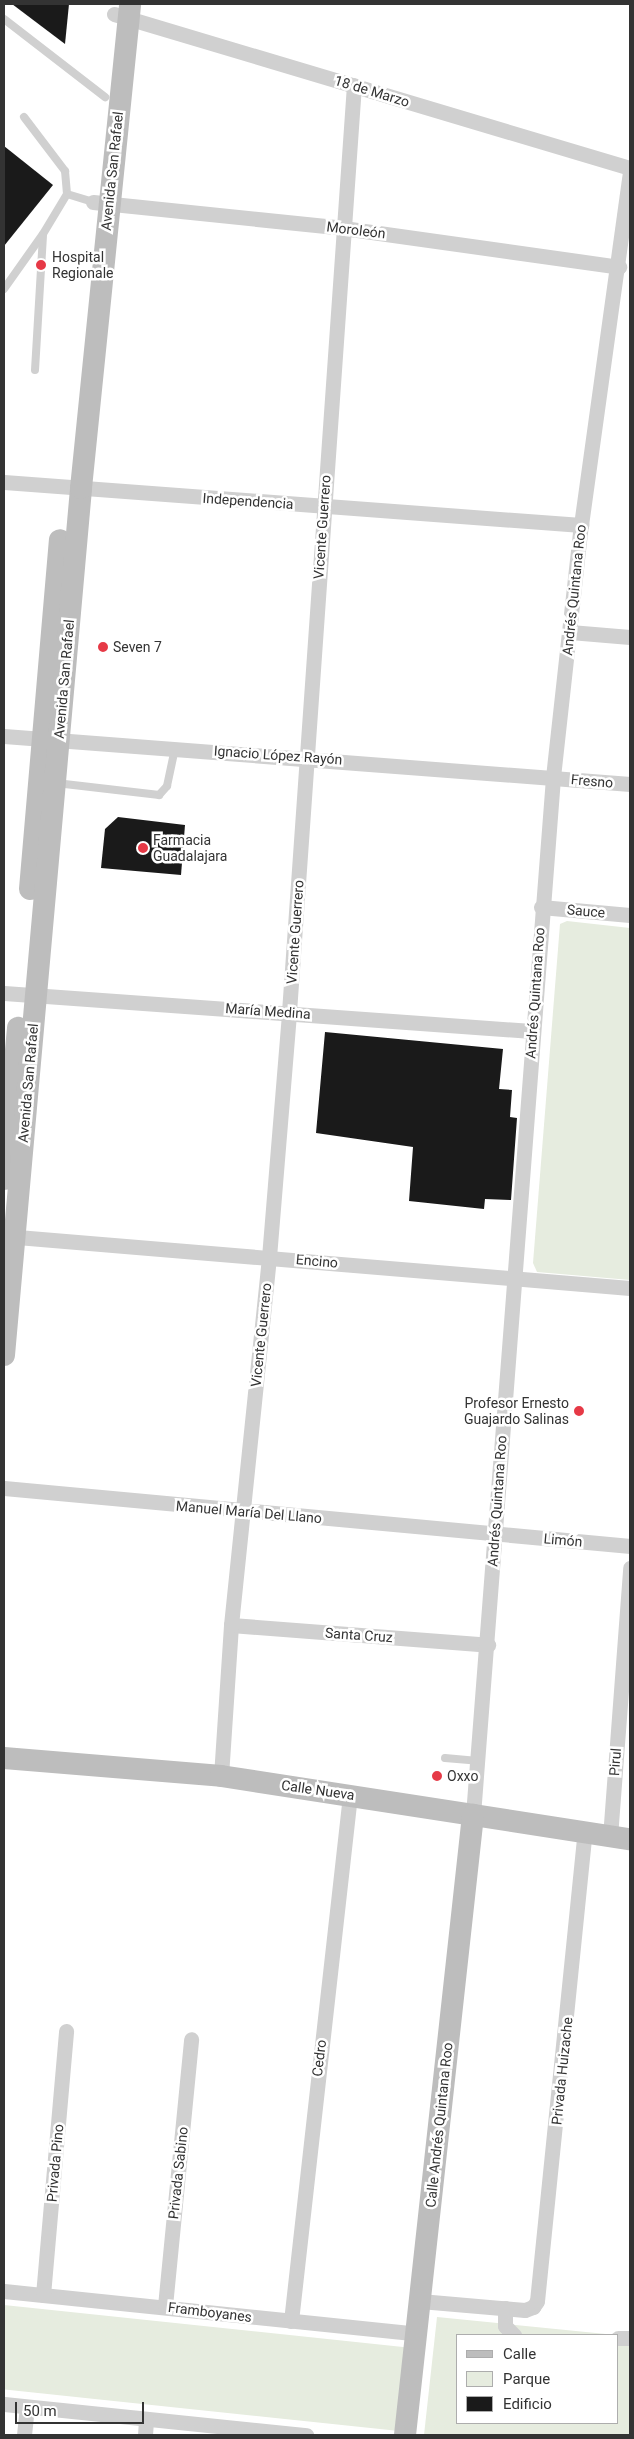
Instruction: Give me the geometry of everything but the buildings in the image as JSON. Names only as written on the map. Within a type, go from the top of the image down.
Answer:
[{"type":"street","name":"18 de Marzo","points":[[122,10],[354,85],[630,168]]},
{"type":"street","name":"Avenida San Rafael","points":[[100,203],[105,97],[122,10]]},
{"type":"street","name":"Avenida San Rafael","points":[[4,1179],[20,995],[47,782],[100,203],[122,10]]},
{"type":"street","name":"Vicente Guerrero","points":[[221,1776],[231,1625],[270,1258],[354,85]]},
{"type":"street","name":"Andrés Quintana Roo","points":[[473,1815],[488,1644],[512,1278],[553,777],[582,524],[619,267],[630,174]]},
{"type":"street","name":"Moroleón","points":[[100,203],[343,228],[619,267]]},
{"type":"street","name":"Independencia","points":[[4,482],[324,507],[582,524]]},
{"type":"street","points":[[570,632],[630,637]]},
{"type":"street","name":"Ignacio López Rayón","points":[[4,736],[307,757],[553,777]]},
{"type":"street","name":"Fresno","points":[[553,777],[630,784]]},
{"type":"street","name":"Sauce","points":[[541,907],[630,915]]},
{"type":"street","name":"Avenida San Rafael","points":[[4,1355],[20,995]]},
{"type":"street","name":"María Medina","points":[[20,995],[532,1030]]},
{"type":"street","name":"Encino","points":[[10,1236],[630,1288]]},
{"type":"street","name":"Manuel María Del Llano","points":[[4,1488],[243,1512],[495,1534]]},
{"type":"street","name":"Limón","points":[[495,1534],[630,1546]]},
{"type":"street","name":"Pirul","points":[[620,1838],[630,1568]]},
{"type":"street","name":"Santa Cruz","points":[[231,1625],[488,1644]]},
{"type":"street","name":"Calle Nueva","points":[[4,1758],[221,1776],[350,1794],[620,1838]]},
{"type":"street","name":"Cedro","points":[[291,2321],[350,1794]]},
{"type":"street","name":"Calle Andrés Quintana Roo","points":[[405,2435],[473,1815]]},
{"type":"street","name":"Privada Huizache","points":[[505,2308],[533,2308],[538,2301],[585,1832]]},
{"type":"street","name":"Privada Pino","points":[[43,2295],[66,2031]]},
{"type":"street","name":"Privada Sabino","points":[[165,2306],[191,2039]]},
{"type":"street","name":"Framboyanes","points":[[4,2291],[165,2306],[417,2334]]},
{"type":"street","points":[[420,2301],[505,2308],[505,2326],[513,2334]]},
{"type":"street","points":[[4,2404],[276,2434],[306,2435]]},
{"type":"street","points":[[24,2435],[27,2407]]},
{"type":"street","points":[[145,2435],[146,2419]]},
{"type":"lane","points":[[4,19],[105,97]]},
{"type":"lane","points":[[4,289],[44,234],[67,194],[65,172],[24,117]]},
{"type":"lane","points":[[67,194],[100,203]]},
{"type":"lane","points":[[35,370],[44,234]]},
{"type":"lane","points":[[47,782],[159,795],[167,786],[175,748]]},
{"type":"lane","points":[[445,1758],[478,1761]]},
{"type":"green space","points":[[567,921],[630,928],[630,1280],[537,1272],[533,1263],[560,924]]},
{"type":"green space","points":[[4,2305],[408,2347],[399,2431],[4,2389]]},
{"type":"green space","points":[[437,2317],[606,2334],[456,2334],[456,2424],[619,2424],[619,2335],[630,2337],[630,2435],[424,2435]]},
{"type":"place","name":"Hospital Regionale","points":[[41,265]]},
{"type":"place","name":"Seven 7","points":[[103,647]]},
{"type":"place","name":"Farmacia Guadalajara","points":[[143,848]]},
{"type":"place","name":"Profesor Ernesto Guajardo Salinas","points":[[579,1411]]},
{"type":"place","name":"Oxxo","points":[[437,1776]]}]
